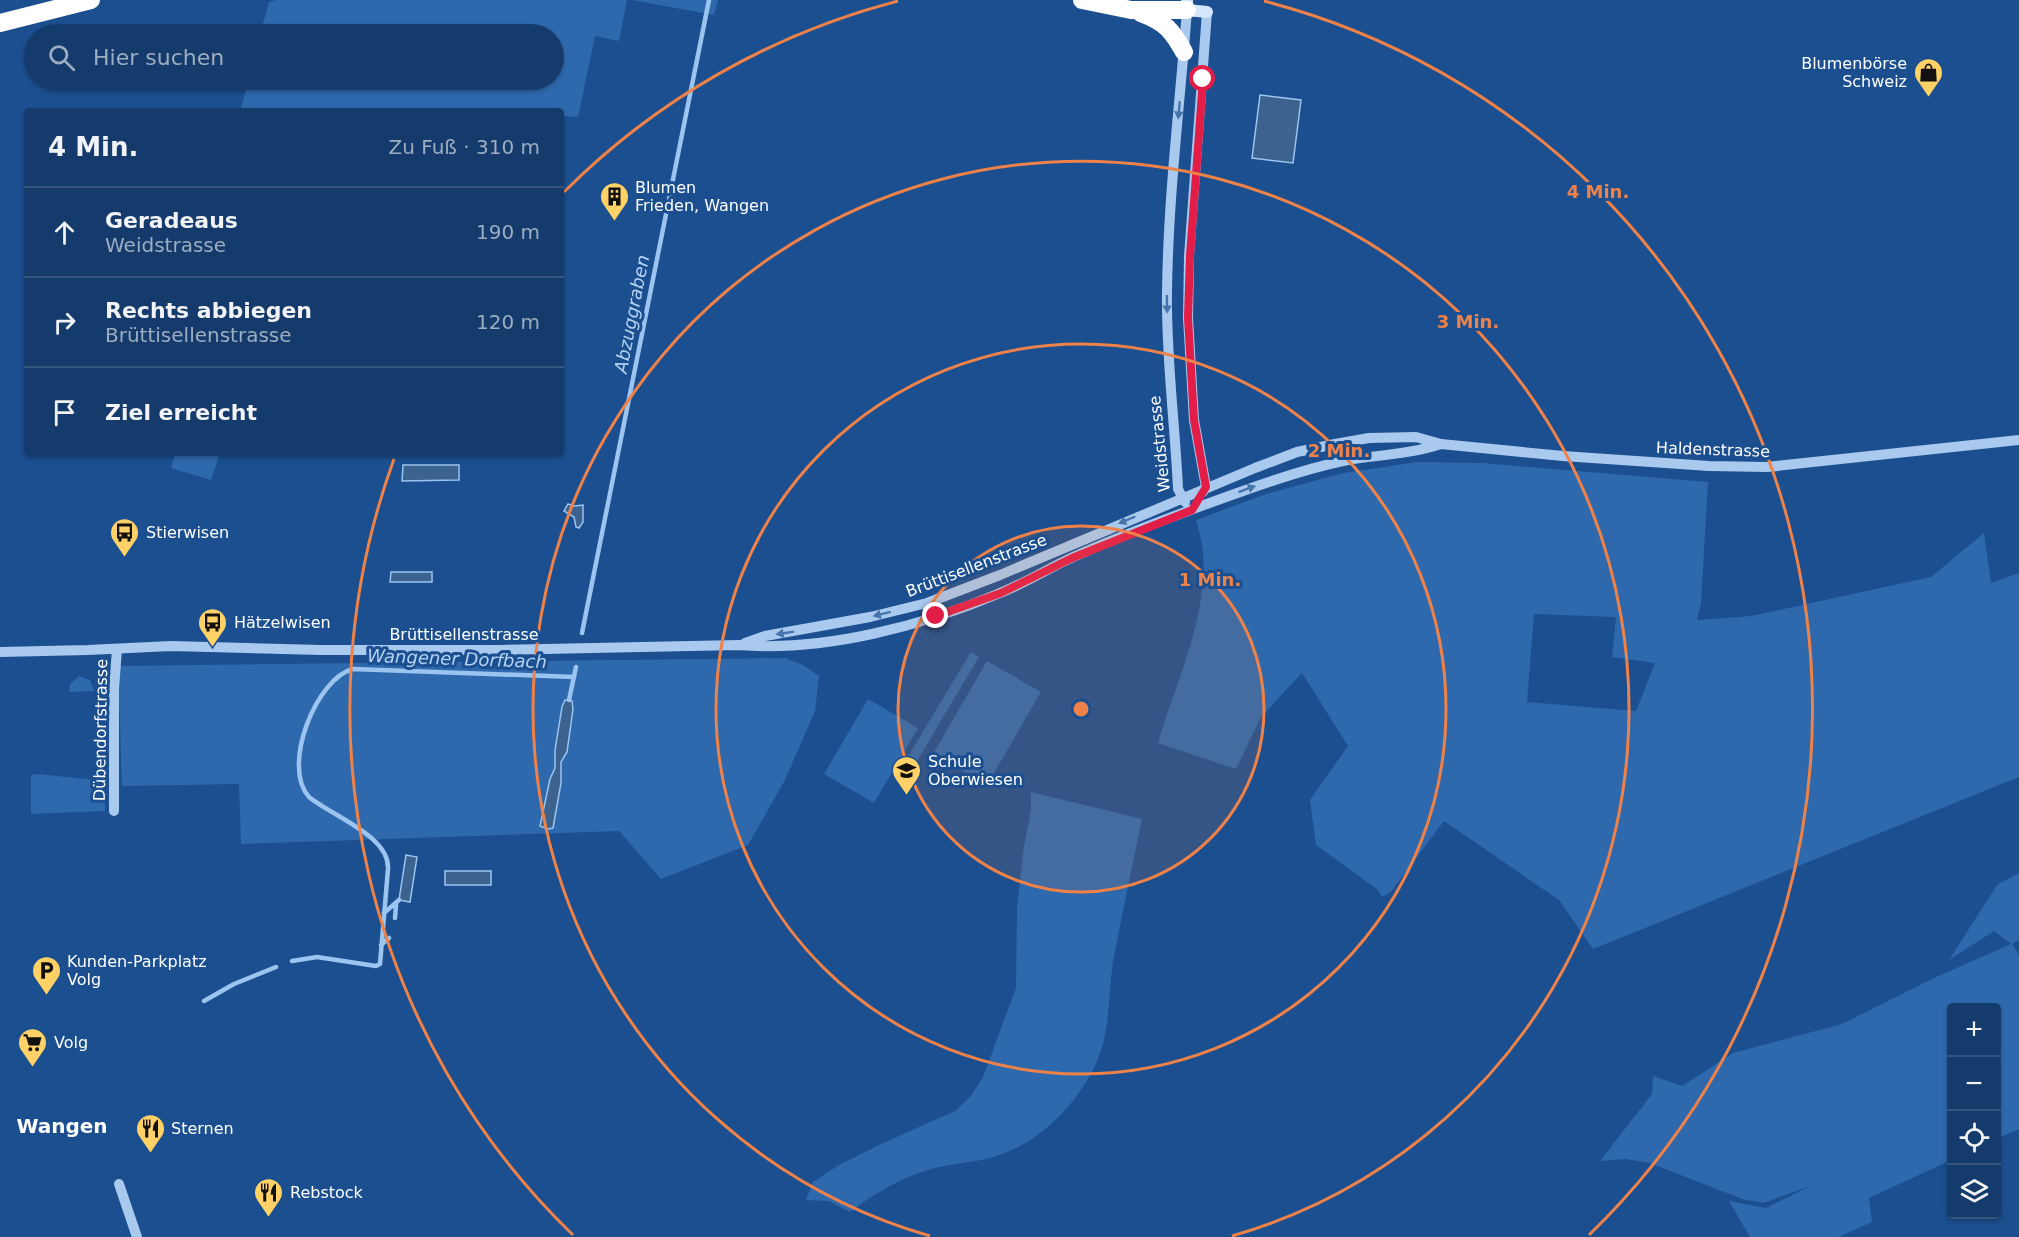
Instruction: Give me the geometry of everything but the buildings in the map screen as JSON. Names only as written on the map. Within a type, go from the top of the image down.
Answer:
[{"type":"highway","points":[[0,23],[91,0]]},
{"type":"highway","points":[[1082,0],[1131,10],[1164,23],[1184,52]]},
{"type":"highway","points":[[1131,10],[1197,5]]},
{"type":"street","name":"Weidstrasse","points":[[1192,510],[1181,497],[1178,489],[1170,384],[1167,293],[1169,239],[1184,52],[1197,5]]},
{"type":"street","points":[[1192,510],[1206,487],[1194,420],[1188,318],[1190,256],[1203,79],[1198,70],[1197,60],[1199,21],[1197,5]]},
{"type":"street","name":"Haldenstrasse","points":[[1181,497],[1297,452],[1369,438],[1416,437],[1442,444],[1574,457],[1750,468],[2019,440]]},
{"type":"street","name":"Haldenstrasse","points":[[1192,510],[1300,472],[1346,461],[1417,452],[1442,444]]},
{"type":"street","name":"Brüttisellenstrasse","points":[[739,645],[765,636],[870,617],[927,603],[1000,575],[1181,497]]},
{"type":"street","name":"Brüttisellenstrasse","points":[[0,652],[171,646],[321,650],[500,650],[739,645],[765,647],[831,641],[873,633],[936,616],[1001,593],[1072,558],[1192,510]]},
{"type":"street","name":"Dübendorfstrasse","points":[[114,811],[114,689],[117,649]]},
{"type":"street","points":[[119,1184],[137,1237]]},
{"type":"shaded area","points":[[276,0],[627,0],[619,41],[595,36],[578,117],[564,116],[564,108],[241,108],[246,90],[564,90],[564,24],[263,24],[269,2]]},
{"type":"shaded area","points":[[632,0],[718,0],[714,15]]},
{"type":"shaded area","points":[[1260,95],[1301,100],[1293,163],[1252,158]]},
{"type":"shaded area","points":[[174,456],[219,456],[211,480],[171,468]]},
{"type":"shaded area","points":[[1418,462],[1482,463],[1708,482],[1701,604],[1697,620],[1751,616],[1931,577],[1984,533],[1991,583],[2019,573],[2019,777],[1593,949],[1559,900],[1444,821],[1390,893],[1382,897],[1378,890],[1316,845],[1310,800],[1348,746],[1302,673],[1261,717],[1236,769],[1158,743],[1189,649],[1201,601],[1203,552],[1196,520],[1266,494],[1343,473]],"holes":[[[1534,614],[1616,617],[1612,657],[1655,663],[1636,711],[1527,702]]]},
{"type":"shaded area","points":[[403,465],[459,465],[459,480],[402,481]]},
{"type":"shaded area","points":[[568,504],[583,505],[583,522],[579,528],[576,527],[574,517],[564,511]]},
{"type":"shaded area","points":[[391,572],[432,572],[432,582],[390,582]]},
{"type":"shaded area","points":[[971,652],[979,657],[904,783],[894,780]]},
{"type":"shaded area","points":[[785,658],[803,665],[819,676],[815,711],[785,780],[748,845],[661,879],[619,831],[241,844],[239,784],[122,786],[118,666]]},
{"type":"shaded area","points":[[987,661],[1041,692],[987,785],[933,754]]},
{"type":"shaded area","points":[[79,676],[90,680],[94,691],[69,692],[70,684]]},
{"type":"shaded area","points":[[868,699],[918,728],[874,803],[824,774]]},
{"type":"shaded area","points":[[565,700],[572,701],[573,709],[567,752],[561,762],[561,783],[553,828],[548,829],[540,826],[550,779],[555,768],[555,750]]},
{"type":"shaded area","points":[[31,775],[105,781],[105,811],[31,814]]},
{"type":"shaded area","points":[[1031,792],[1142,819],[1113,962],[1105,1035],[1101,1052],[1084,1086],[1045,1130],[1005,1153],[915,1174],[881,1191],[850,1212],[829,1201],[806,1200],[813,1182],[839,1165],[955,1111],[970,1097],[983,1077],[1016,988],[1017,908],[1024,846],[1031,810]]},
{"type":"shaded area","points":[[406,855],[417,857],[410,902],[399,900]]},
{"type":"shaded area","points":[[445,871],[491,871],[491,885],[445,885]]},
{"type":"shaded area","points":[[2019,873],[2019,940],[2012,944],[2019,955],[2019,1129],[2001,1137],[2001,1003],[1947,1003],[1947,1162],[1869,1198],[1872,1222],[1839,1237],[1750,1237],[1729,1201],[1766,1208],[1810,1186],[1764,1203],[1742,1199],[1650,1163],[1626,1159],[1600,1161],[1652,1094],[1653,1076],[1682,1086],[1733,1053],[1842,1024],[1936,977],[2011,944],[1994,931],[1949,960],[1997,885]]},
{"type":"waterway","name":"Abzuggraben","points":[[582,633],[709,0]]},
{"type":"waterway","name":"Abzuggraben","points":[[569,700],[576,667]]},
{"type":"waterway","name":"Wangener Dorfbach","points":[[292,961],[317,957],[376,966],[380,964],[388,869],[386,857],[380,846],[370,837],[309,797],[301,783],[299,766],[301,746],[307,725],[315,706],[339,676],[353,669],[574,677]]},
{"type":"waterway","points":[[384,913],[399,900]]},
{"type":"waterway","points":[[395,918],[396,905]]},
{"type":"waterway","name":"Wangener Dorfbach","points":[[381,945],[389,938]]},
{"type":"waterway","name":"Wangener Dorfbach","points":[[204,1001],[234,984],[276,967]]},
{"type":"place","name":"Blumenbörse Schweiz","points":[[1928,98]]},
{"type":"place","name":"Blumen Frieden, Wangen","points":[[614,222]]},
{"type":"place","name":"Stierwisen","points":[[125,558]]},
{"type":"place","name":"Hätzelwisen","points":[[213,648]]},
{"type":"place","name":"Schule Oberwiesen","points":[[907,796]]},
{"type":"place","name":"Kunden-Parkplatz Volg","points":[[46,996]]},
{"type":"place","name":"Volg","points":[[33,1068]]},
{"type":"place","name":"Sternen","points":[[150,1154]]},
{"type":"place","name":"Rebstock","points":[[269,1218]]},
{"type":"district","name":"Wangen","points":[[62,1126]]},
{"type":"route","points":[[936,616],[1001,593],[1072,558],[1192,510],[1206,487],[1194,420],[1188,318],[1190,256],[1203,79]]}]
